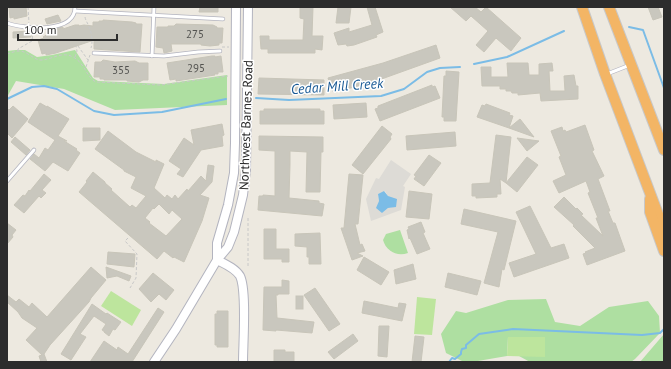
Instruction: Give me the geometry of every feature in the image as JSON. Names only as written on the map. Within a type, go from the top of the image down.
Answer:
[{"type":"highway","points":[[582,7],[605,74],[664,230]]},
{"type":"highway","points":[[609,7],[664,150]]},
{"type":"highway","points":[[650,195],[650,212],[664,251]]},
{"type":"main road","name":"Northwest Barnes Road","points":[[217,260],[217,243],[228,206],[234,173],[236,7]]},
{"type":"main road","name":"Northwest Barnes Road","points":[[217,260],[228,247],[234,232],[246,176],[248,144],[248,7]]},
{"type":"main road","points":[[154,362],[176,329],[217,260],[234,269],[242,282],[243,362]]},
{"type":"lane","points":[[152,56],[154,7]]},
{"type":"lane","points":[[7,23],[18,27],[47,28],[69,21],[75,14],[75,9],[83,11],[223,19]]},
{"type":"lane","points":[[94,53],[164,56],[220,50]]},
{"type":"lane","points":[[605,74],[631,64]]},
{"type":"lane","points":[[7,181],[34,150]]},
{"type":"path","points":[[28,7],[29,27]]},
{"type":"path","points":[[83,11],[85,21],[90,28],[93,43],[85,68]]},
{"type":"path","points":[[18,51],[18,48],[32,41],[33,27]]},
{"type":"path","points":[[75,58],[77,46],[88,60]]},
{"type":"path","points":[[220,50],[221,46],[236,47]]},
{"type":"path","points":[[7,54],[18,51],[24,52],[40,60],[66,54],[75,58],[85,68],[92,80],[96,82],[161,85],[235,75]]},
{"type":"path","points":[[248,218],[248,266]]},
{"type":"path","points":[[128,238],[125,241],[137,254],[136,278],[130,288]]},
{"type":"green space","points":[[25,50],[37,57],[75,50],[93,78],[98,81],[164,84],[227,75],[227,105],[115,110],[64,89],[16,81],[7,97],[7,51]]},
{"type":"green space","points":[[400,230],[408,253],[396,254],[389,250],[384,244],[383,240],[386,234]]},
{"type":"green space","points":[[111,291],[141,310],[132,326],[101,306]]},
{"type":"green space","points":[[417,297],[436,299],[432,335],[414,334]]},
{"type":"green space","points":[[546,299],[555,322],[580,326],[609,307],[648,301],[659,316],[660,333],[631,362],[530,362],[519,356],[545,356],[545,337],[508,337],[507,356],[472,362],[464,362],[446,353],[441,334],[456,311],[466,313],[508,300]]},
{"type":"green space","points":[[664,334],[664,362],[640,362]]},
{"type":"green space","points":[[508,337],[545,337],[545,357],[507,356]]},
{"type":"shaded area","points":[[391,160],[411,174],[403,186],[405,187],[401,210],[371,221],[366,199],[376,178],[379,179]],"holes":[[[385,191],[388,196],[393,199],[393,207],[388,208],[382,213],[378,206],[378,194]]]},
{"type":"water","points":[[384,191],[388,196],[397,199],[396,207],[388,208],[382,213],[376,208],[379,201],[378,194]]},
{"type":"building","points":[[9,7],[26,7],[27,16],[14,19],[14,17],[10,18]]},
{"type":"building","points":[[200,7],[218,7],[218,12],[199,12]]},
{"type":"building","points":[[300,7],[313,7],[312,36],[323,36],[322,50],[315,49],[315,53],[268,53],[268,49],[261,49],[260,36],[269,36],[269,40],[303,40],[304,19],[300,18]]},
{"type":"building","points":[[338,7],[351,7],[349,23],[336,23]]},
{"type":"building","points":[[367,7],[375,7],[383,32],[376,35],[377,37],[354,45],[338,45],[334,33],[349,28],[349,32],[372,25]]},
{"type":"building","points":[[450,7],[475,7],[481,12],[486,7],[521,38],[511,51],[496,38],[484,52],[476,45],[488,31],[471,16],[466,21]]},
{"type":"building","points":[[648,7],[658,7],[662,17],[653,20]]},
{"type":"building","points":[[58,15],[61,21],[47,24],[45,19]]},
{"type":"building","points":[[103,20],[142,24],[140,52],[94,49],[94,40],[56,53],[46,55],[46,53],[42,54],[38,40],[44,38],[43,37],[50,33],[49,30],[63,27],[63,29],[75,25],[93,26],[93,22]]},
{"type":"building","points":[[176,24],[213,25],[217,28],[223,28],[222,43],[219,43],[219,45],[210,46],[201,44],[171,44],[172,51],[164,53],[163,48],[156,47],[157,27],[168,27]]},
{"type":"building","points":[[31,31],[31,37],[13,38],[13,32]]},
{"type":"building","points":[[436,45],[440,58],[376,81],[336,92],[335,90],[332,91],[328,78],[383,63]]},
{"type":"building","points":[[221,56],[223,72],[218,72],[218,74],[214,74],[215,75],[176,81],[176,79],[170,80],[167,63]]},
{"type":"building","points":[[103,60],[148,63],[148,80],[139,82],[127,80],[104,80],[100,79],[100,77],[94,77],[95,62],[101,62]]},
{"type":"building","points":[[507,63],[528,63],[529,75],[539,75],[539,64],[552,63],[553,71],[549,71],[550,91],[565,91],[564,76],[574,75],[576,86],[578,86],[578,99],[541,101],[540,93],[518,95],[518,93],[506,91],[506,89],[500,89],[500,86],[482,86],[481,67],[491,67],[491,77],[508,77]]},
{"type":"building","points":[[446,71],[459,72],[456,121],[444,121],[444,117],[442,117],[444,76],[446,76]]},
{"type":"building","points":[[259,78],[324,80],[324,95],[258,94]]},
{"type":"building","points":[[432,85],[432,87],[435,86],[440,98],[380,121],[375,109],[378,108],[378,106]]},
{"type":"building","points":[[40,103],[69,119],[58,136],[67,141],[64,141],[77,149],[76,150],[80,153],[68,171],[53,162],[45,171],[30,159],[34,154],[39,158],[45,148],[48,150],[55,140],[28,122]]},
{"type":"building","points":[[366,103],[367,117],[334,119],[333,105]]},
{"type":"building","points":[[486,104],[510,113],[509,115],[513,116],[509,128],[477,117],[482,105],[485,106]]},
{"type":"building","points":[[13,106],[28,119],[12,138],[7,133],[7,108],[9,110]]},
{"type":"building","points":[[264,109],[320,109],[320,111],[324,111],[324,124],[260,124],[260,111],[264,111]]},
{"type":"building","points":[[520,119],[534,137],[509,128]]},
{"type":"building","points":[[222,124],[224,135],[222,136],[223,146],[201,150],[183,177],[177,174],[181,169],[169,161],[184,138],[194,145],[191,130]]},
{"type":"building","points":[[585,125],[594,150],[592,151],[604,176],[598,179],[610,211],[608,211],[613,223],[615,223],[625,251],[587,265],[583,254],[595,248],[573,226],[574,225],[554,207],[564,197],[583,214],[581,215],[603,236],[596,218],[598,218],[588,193],[590,192],[586,181],[559,193],[553,181],[566,175],[559,157],[561,156],[551,131],[562,127],[563,131],[565,130],[566,132]]},
{"type":"building","points":[[382,126],[392,134],[390,137],[391,139],[363,174],[352,165]]},
{"type":"building","points":[[83,128],[100,128],[100,140],[83,141]]},
{"type":"building","points":[[108,131],[136,152],[156,162],[156,160],[164,164],[154,188],[165,198],[167,195],[172,199],[175,195],[178,199],[187,189],[188,191],[201,176],[206,181],[208,165],[214,166],[212,182],[200,195],[209,198],[202,221],[184,262],[174,257],[173,258],[164,251],[157,259],[79,192],[93,172],[130,207],[132,205],[136,208],[146,196],[131,188],[136,177],[124,171],[95,149]],"holes":[[[159,204],[169,214],[172,210],[182,219],[166,236],[145,218],[153,208],[154,209]]]},
{"type":"building","points":[[455,132],[456,146],[407,150],[406,136]]},
{"type":"building","points":[[496,135],[511,137],[506,183],[500,179],[501,194],[497,194],[497,197],[476,198],[476,196],[472,196],[472,184],[490,183]]},
{"type":"building","points":[[259,136],[323,137],[320,192],[306,192],[307,152],[290,151],[289,198],[319,201],[319,203],[324,204],[322,216],[258,210],[259,196],[275,196],[275,151],[259,150]]},
{"type":"building","points":[[15,137],[30,150],[26,155],[11,142]]},
{"type":"building","points":[[517,138],[539,141],[527,151]]},
{"type":"building","points":[[429,155],[441,163],[424,186],[414,179],[416,176],[414,175]]},
{"type":"building","points":[[527,157],[538,165],[517,192],[506,183]]},
{"type":"building","points":[[44,174],[51,180],[42,190],[46,193],[41,198],[39,196],[24,213],[14,205],[23,195],[25,196],[29,190],[30,191]]},
{"type":"building","points":[[349,174],[363,175],[358,224],[355,224],[360,245],[362,244],[365,251],[357,253],[363,256],[352,260],[341,228],[344,228]]},
{"type":"building","points":[[409,191],[432,194],[429,219],[406,217]]},
{"type":"building","points":[[530,206],[551,248],[564,244],[569,258],[514,277],[509,263],[536,254],[516,212]]},
{"type":"building","points":[[464,209],[516,221],[504,270],[502,269],[499,287],[484,283],[498,232],[461,224]]},
{"type":"building","points":[[421,222],[425,232],[423,233],[430,249],[417,254],[410,238],[409,239],[407,230],[409,229],[408,227]]},
{"type":"building","points":[[7,223],[16,230],[12,235],[13,237],[7,244]]},
{"type":"building","points":[[264,229],[276,229],[276,249],[289,249],[289,262],[282,262],[282,259],[264,259]]},
{"type":"building","points":[[320,233],[321,264],[309,264],[307,247],[295,246],[295,234]]},
{"type":"building","points":[[108,252],[135,254],[134,267],[107,264]]},
{"type":"building","points":[[364,257],[389,272],[381,285],[357,270]]},
{"type":"building","points":[[413,264],[416,279],[396,284],[394,270]]},
{"type":"building","points":[[91,267],[106,280],[89,302],[50,345],[44,354],[47,362],[41,362],[39,356],[42,355],[26,340],[37,328],[22,318],[7,302],[7,295],[16,302],[19,299],[29,307],[32,303],[47,317]]},
{"type":"building","points":[[106,267],[131,276],[129,281],[117,276],[107,278]]},
{"type":"building","points":[[153,273],[174,290],[166,300],[159,294],[151,302],[139,289]]},
{"type":"building","points":[[448,273],[481,281],[477,295],[445,287]]},
{"type":"building","points":[[282,280],[289,281],[289,294],[276,295],[277,318],[314,322],[312,333],[263,330],[264,287],[282,287]]},
{"type":"building","points":[[315,288],[340,324],[329,331],[304,295]]},
{"type":"building","points":[[296,296],[303,296],[303,309],[296,309]]},
{"type":"building","points":[[364,301],[398,308],[399,303],[406,304],[402,321],[362,313]]},
{"type":"building","points":[[92,304],[121,322],[115,330],[113,329],[109,336],[102,330],[106,324],[94,316],[80,334],[86,337],[71,360],[61,354]]},
{"type":"building","points":[[158,308],[164,312],[132,362],[90,362],[104,341],[117,350],[118,347],[128,354]]},
{"type":"building","points":[[217,311],[228,311],[228,347],[217,347],[217,345],[215,345],[215,314],[217,314]]},
{"type":"building","points":[[379,326],[389,326],[387,357],[378,356]]},
{"type":"building","points":[[353,334],[358,341],[334,359],[328,352]]},
{"type":"building","points":[[415,336],[424,337],[421,362],[412,362]]},
{"type":"building","points":[[274,350],[294,352],[294,362],[274,362]]},
{"type":"waterway","name":"Cedar Mill Creek","points":[[629,27],[643,30],[664,88]]},
{"type":"waterway","name":"Cedar Mill Creek","points":[[474,64],[507,57],[564,31]]},
{"type":"waterway","name":"Cedar Mill Creek","points":[[256,98],[289,100],[381,96],[404,89],[427,72],[440,68],[460,67]]},
{"type":"waterway","name":"Cedar Mill Creek","points":[[7,99],[32,87],[44,86],[57,89],[94,111],[114,115],[162,112],[226,99]]},
{"type":"waterway","points":[[449,362],[452,358],[455,359],[461,354],[462,349],[466,348],[466,345],[479,334],[513,329],[642,335],[660,333],[664,329]]}]
